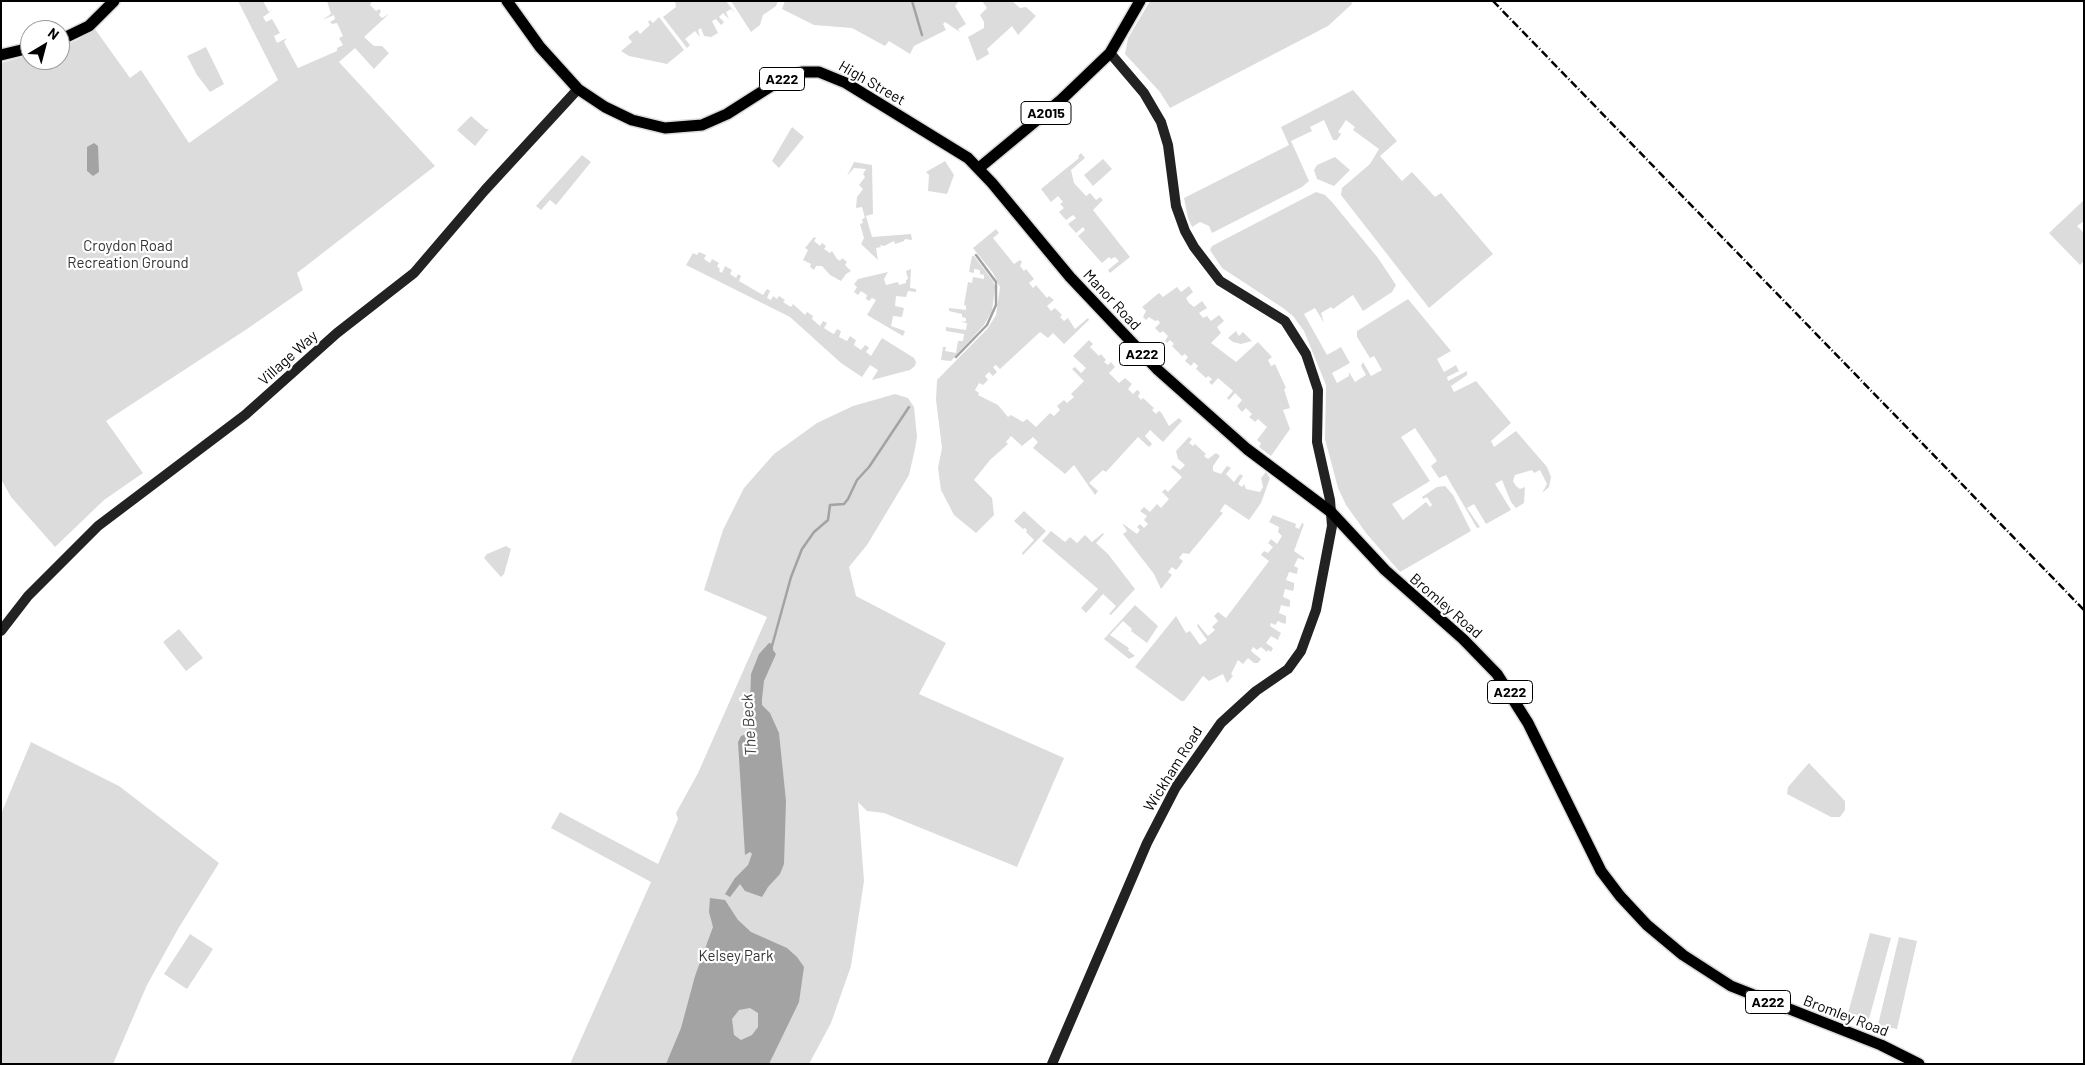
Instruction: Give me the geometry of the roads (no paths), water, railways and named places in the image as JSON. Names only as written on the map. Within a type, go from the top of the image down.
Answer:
[{"type":"main road","points":[[70,35],[88,26],[114,1]]},
{"type":"main road","name":"High Street","points":[[507,1],[540,46],[578,89],[605,107],[632,120],[656,127],[683,128],[702,125],[718,119],[789,76],[812,72],[825,74],[865,94],[964,155],[979,168]]},
{"type":"main road","name":"A2015","points":[[979,168],[1061,100],[1110,53],[1140,1]]},
{"type":"main road","points":[[1,55],[20,50]]},
{"type":"main road","points":[[1110,53],[1144,93],[1161,122],[1168,144],[1178,214],[1194,247],[1220,281],[1285,321],[1306,354],[1318,390],[1317,442],[1332,512]]},
{"type":"main road","name":"Village Way","points":[[1,631],[28,596],[98,526],[245,415],[337,333],[414,273],[485,190],[578,89]]},
{"type":"main road","name":"Manor Road","points":[[979,168],[1070,277],[1158,370],[1241,444],[1332,512]]},
{"type":"main road","name":"Wickham Road","points":[[1052,1064],[1147,843],[1176,787],[1221,723],[1250,696],[1288,669],[1301,652],[1311,627],[1321,589],[1332,526],[1332,512]]},
{"type":"main road","name":"Bromley Road","points":[[1332,512],[1385,570],[1462,639],[1507,687],[1548,762],[1596,864],[1615,891],[1647,925],[1683,955],[1724,982],[1767,1002],[1881,1045],[1919,1064]]},
{"type":"waterway","name":"The Beck","points":[[912,1],[922,35]]},
{"type":"waterway","name":"The Beck","points":[[956,357],[987,325],[996,305],[996,282],[976,255]]},
{"type":"waterway","name":"The Beck","points":[[772,646],[791,577],[802,549],[814,532],[828,520],[830,505],[844,504],[848,499],[857,480],[869,467],[909,407]]},
{"type":"railway","points":[[1493,1],[2084,610]]},
{"type":"park label","name":"Croydon Road Recreation Ground","points":[[128,254]]},
{"type":"park label","name":"Kelsey Park","points":[[736,956]]}]
